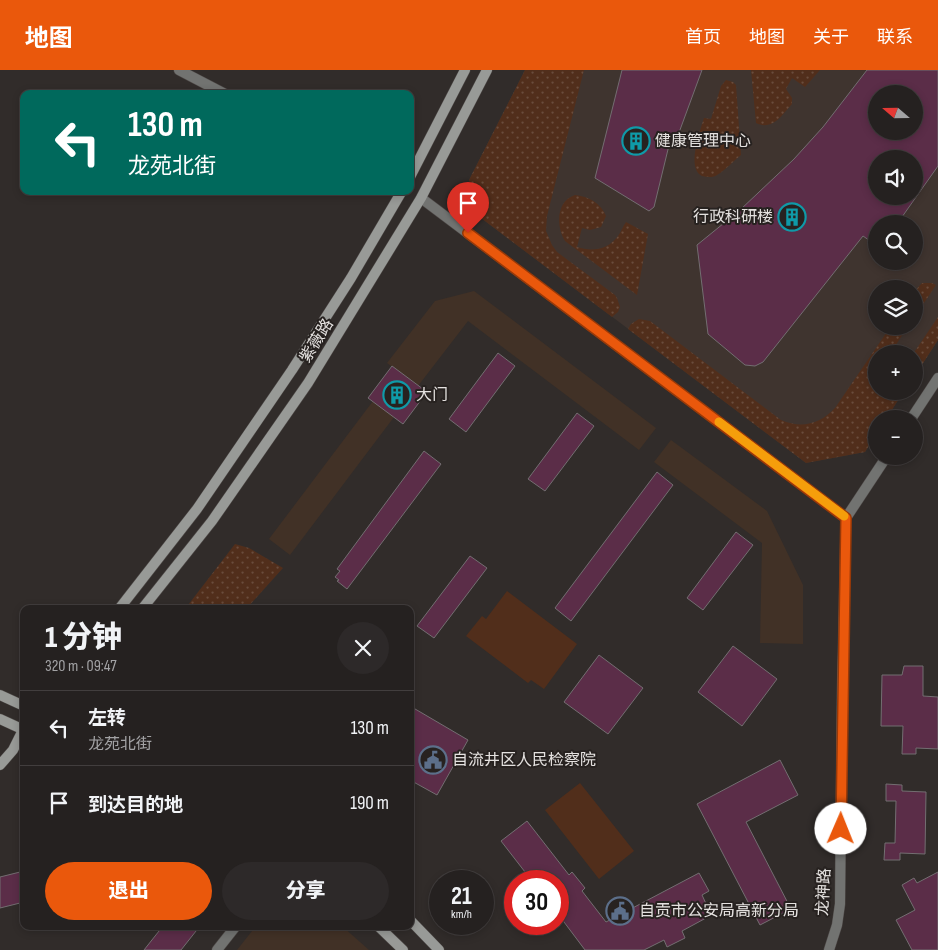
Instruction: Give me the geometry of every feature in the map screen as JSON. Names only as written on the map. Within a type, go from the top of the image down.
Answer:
[{"type":"main road","points":[[414,169],[465,70]]},
{"type":"main road","name":"紫薇路","points":[[145,605],[212,521],[308,383],[421,198],[487,70]]},
{"type":"main road","name":"紫薇路","points":[[122,605],[197,509],[292,370],[351,278],[400,195]]},
{"type":"main road","points":[[0,695],[20,704]]},
{"type":"main road","points":[[0,719],[20,728]]},
{"type":"main road","points":[[0,766],[13,750],[20,735]]},
{"type":"main road","points":[[13,750],[20,746]]},
{"type":"main road","points":[[414,924],[439,950]]},
{"type":"main road","points":[[382,930],[403,950]]},
{"type":"street","points":[[179,70],[217,90]]},
{"type":"street","points":[[421,198],[846,518],[881,465]]},
{"type":"street","points":[[917,410],[938,378]]},
{"type":"street","name":"龙神路","points":[[829,950],[837,925],[840,904],[846,518]]},
{"type":"street","points":[[217,950],[233,930]]},
{"type":"shaded area","points":[[525,70],[938,70],[938,340],[923,363],[923,345],[868,345],[868,400],[898,400],[892,410],[868,410],[868,447],[865,452],[806,463],[477,215],[469,180]]},
{"type":"shaded area","points":[[525,70],[584,70],[547,216],[546,231],[557,252],[615,295],[620,307],[618,312],[612,317],[477,215],[469,180]]},
{"type":"shaded area","points":[[751,70],[820,70],[805,87],[792,78],[786,89],[792,98],[792,104],[777,121],[762,125],[756,123]]},
{"type":"shaded area","points":[[726,80],[736,85],[741,155],[715,176],[702,176],[697,172],[695,166],[697,140],[704,118],[711,119],[721,86]]},
{"type":"shaded area","points":[[575,195],[594,201],[601,207],[606,216],[601,227],[590,230],[582,228],[577,247],[599,249],[605,247],[614,241],[626,222],[648,234],[637,295],[565,241],[559,221],[561,208],[569,198]]},
{"type":"shaded area","points":[[923,283],[936,285],[923,304]]},
{"type":"shaded area","points":[[474,291],[656,428],[639,450],[468,321],[418,386],[387,363],[435,301]]},
{"type":"shaded area","points":[[938,317],[938,340],[923,363],[923,345],[919,345]]},
{"type":"shaded area","points":[[639,319],[650,321],[781,420],[789,423],[810,423],[823,418],[835,408],[868,360],[868,400],[898,400],[892,410],[868,410],[868,447],[865,452],[806,463],[628,329],[631,324]]},
{"type":"shaded area","points":[[885,335],[902,335],[896,345],[878,345]]},
{"type":"shaded area","points":[[373,401],[394,417],[290,555],[269,539]]},
{"type":"shaded area","points":[[671,440],[767,511],[803,585],[803,644],[760,643],[762,543],[654,462]]},
{"type":"shaded area","points":[[235,544],[249,548],[283,568],[250,605],[188,605]]},
{"type":"shaded area","points":[[507,591],[577,644],[544,689],[531,680],[528,683],[466,636],[482,616],[486,619]]},
{"type":"shaded area","points":[[580,783],[634,851],[599,879],[545,810]]},
{"type":"shaded area","points":[[253,930],[346,930],[369,950],[237,950]]},
{"type":"building","name":"健康管理中心","points":[[622,70],[702,70],[677,138],[671,137],[654,207],[649,211],[595,178]]},
{"type":"building","name":"行政科研楼","points":[[867,70],[938,70],[938,166],[923,187],[923,150],[868,150],[868,205],[910,205],[903,215],[868,215],[868,239],[863,236],[763,362],[755,366],[745,365],[708,334],[697,245],[740,210],[794,159],[823,127]]},
{"type":"building","points":[[498,353],[515,366],[466,432],[449,419]]},
{"type":"building","name":"大门","points":[[392,366],[427,392],[403,424],[368,398]]},
{"type":"building","points":[[577,413],[594,426],[545,491],[528,479]]},
{"type":"building","points":[[424,451],[441,464],[347,589],[335,577],[340,571],[337,569]]},
{"type":"building","points":[[657,472],[673,485],[571,621],[555,608]]},
{"type":"building","points":[[736,532],[753,545],[703,610],[687,598]]},
{"type":"building","points":[[470,556],[487,568],[434,638],[417,626]]},
{"type":"building","points":[[733,646],[777,679],[742,726],[698,692]]},
{"type":"building","points":[[599,655],[643,688],[608,734],[564,702]]},
{"type":"building","points":[[904,666],[923,666],[923,696],[938,697],[938,749],[916,748],[916,754],[902,754],[903,726],[881,726],[882,675],[902,675]]},
{"type":"building","name":"自流井区人民检察院","points":[[414,708],[468,740],[437,795],[414,782]]},
{"type":"building","points":[[780,760],[798,795],[746,822],[791,909],[760,925],[697,804]]},
{"type":"building","points":[[886,784],[902,785],[902,791],[926,792],[925,854],[900,853],[900,860],[884,860],[885,843],[895,843],[896,801],[886,801]]},
{"type":"building","points":[[527,821],[565,870],[523,870],[501,841]]},
{"type":"building","points":[[20,872],[20,903],[0,908],[0,877]]},
{"type":"building","points":[[572,872],[585,888],[582,891],[606,922],[699,873],[709,891],[702,895],[708,908],[706,918],[682,931],[685,938],[667,947],[664,940],[644,950],[585,950],[569,929],[569,875]]},
{"type":"building","points":[[938,872],[938,950],[912,950],[896,920],[915,910],[902,885],[914,878],[917,883]]},
{"type":"building","points":[[160,930],[197,930],[181,950],[144,950]]},
{"type":"slow traffic","points":[[719,422],[844,516]]},
{"type":"place","name":"健康管理中心","points":[[636,141]]},
{"type":"place","name":"行政科研楼","points":[[792,217]]},
{"type":"place","name":"大门","points":[[397,395]]},
{"type":"place","name":"自流井区人民检察院","points":[[433,760]]},
{"type":"place","name":"自贡市公安局高新分局","points":[[620,911]]},
{"type":"route","points":[[468,233],[846,518],[841,829]]}]
